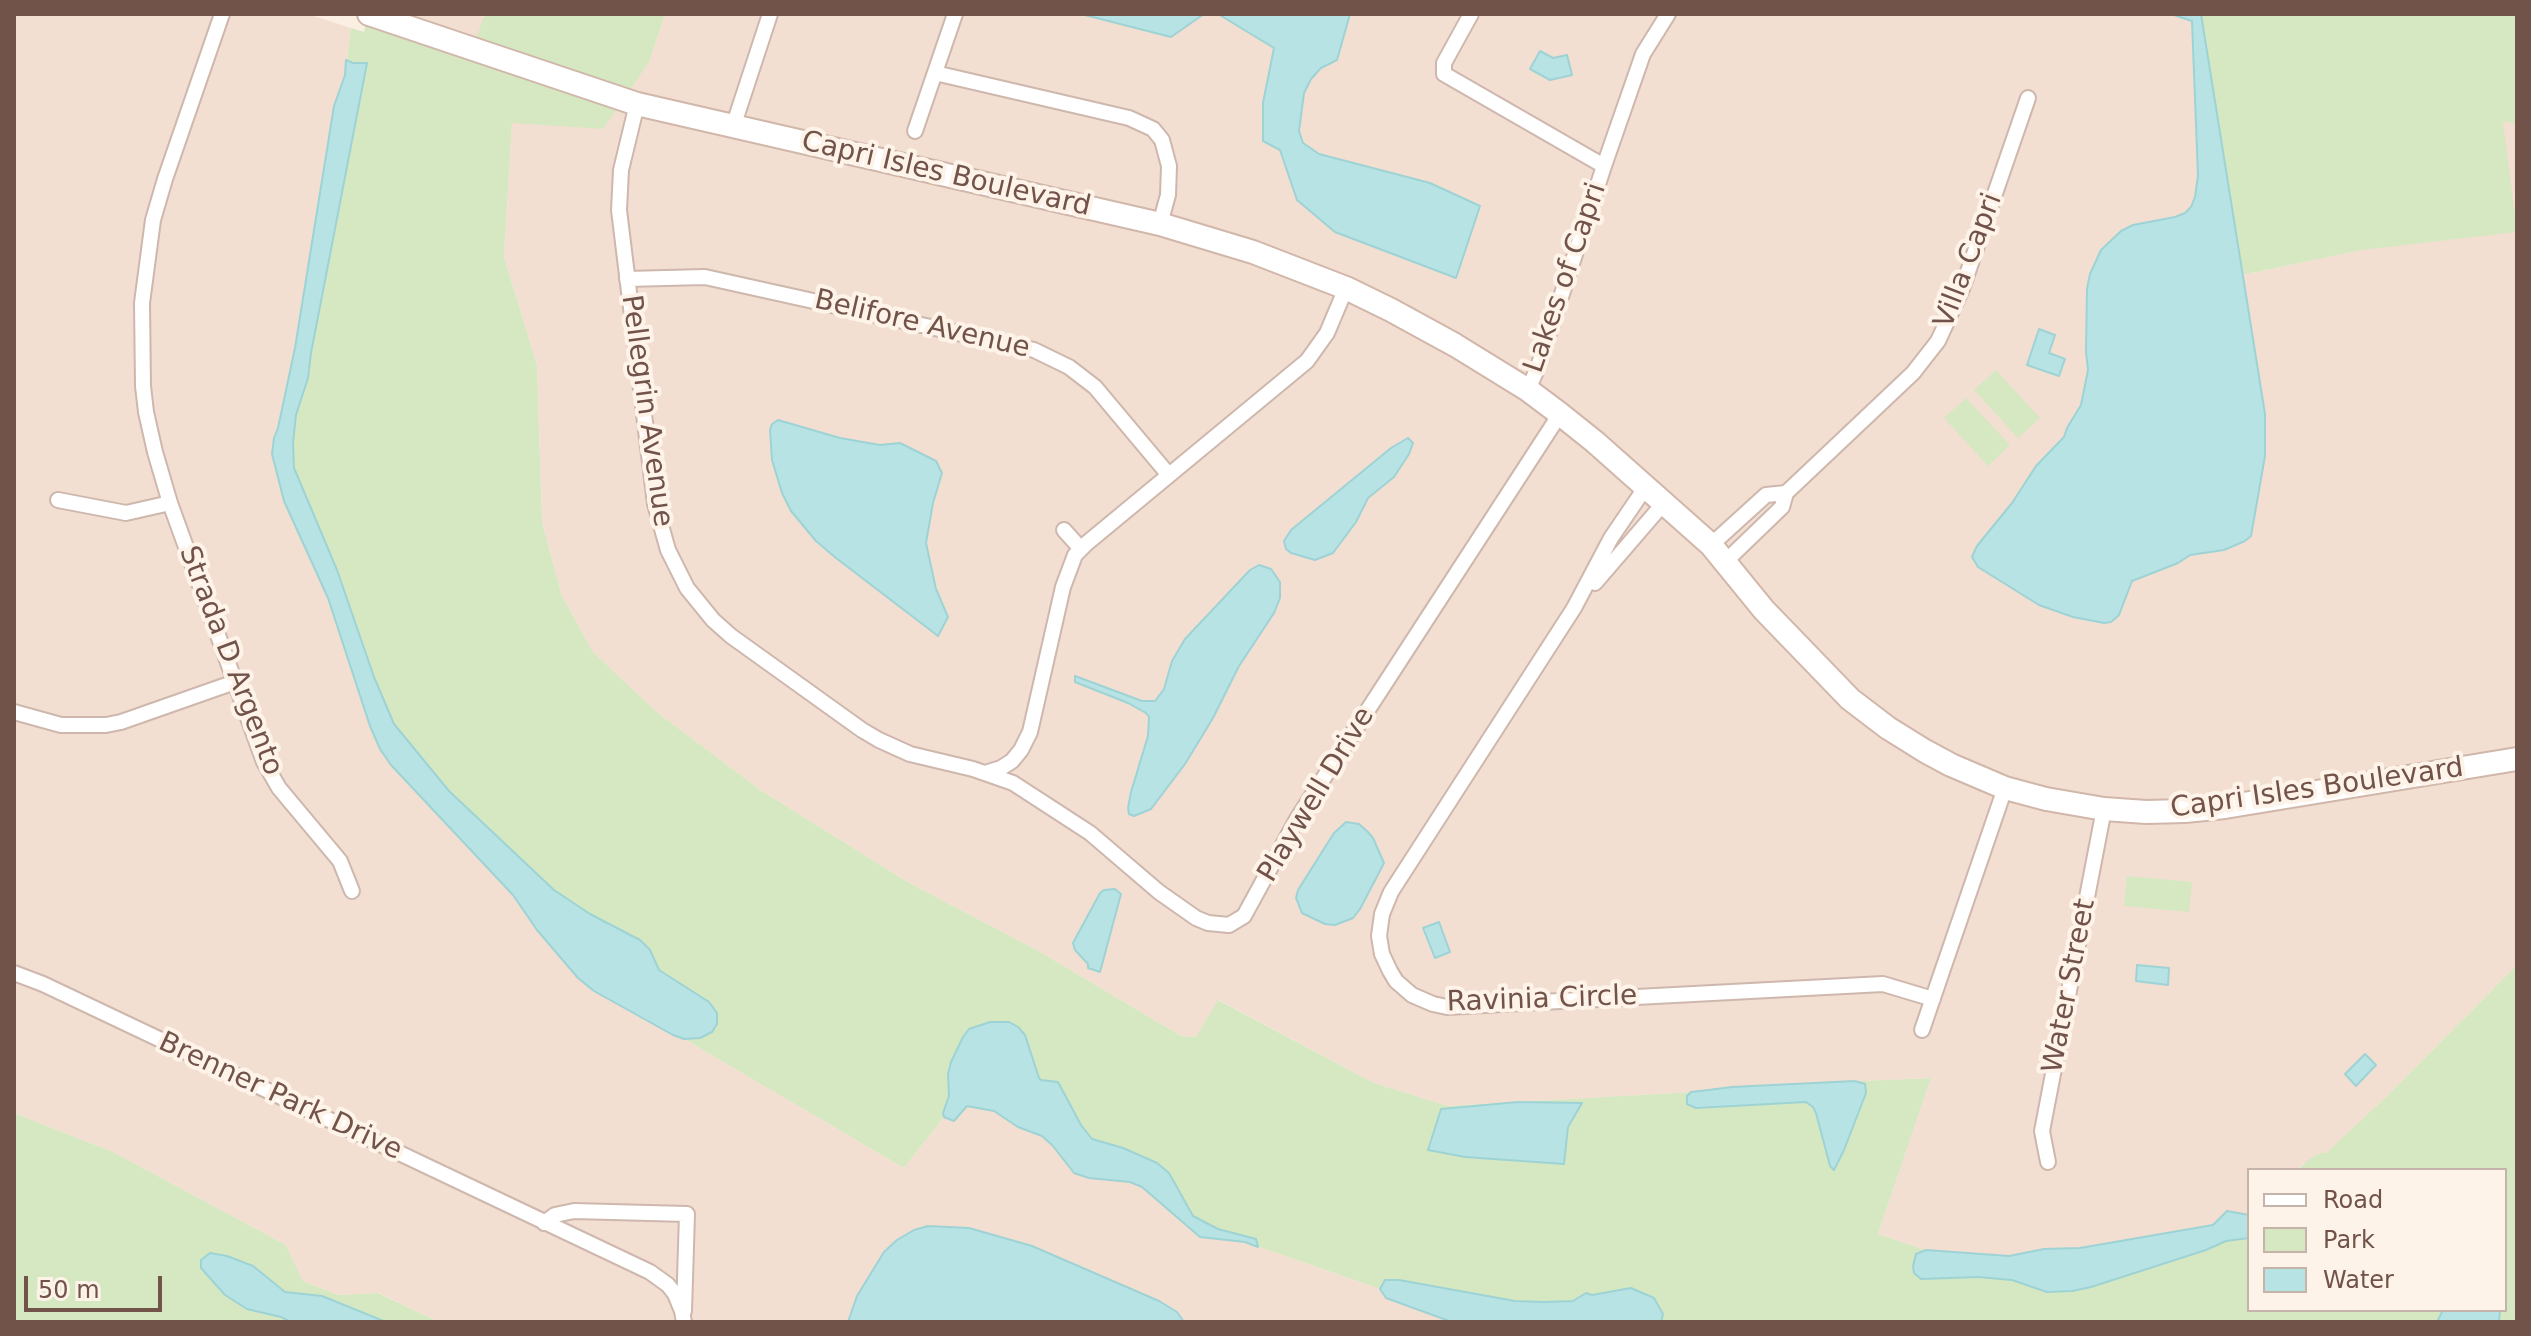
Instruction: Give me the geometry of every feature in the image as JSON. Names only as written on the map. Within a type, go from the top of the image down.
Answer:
[{"type":"street","name":"Strada D Argento","points":[[222,14],[153,220],[141,325],[143,386],[155,452],[170,503],[271,777],[340,861],[352,891]]},
{"type":"street","name":"Capri Isles Boulevard","points":[[369,14],[637,104],[1160,224],[1253,252],[1346,288],[1431,331],[1528,390],[1560,414],[1718,553],[1764,610],[1850,699],[1925,751],[2005,788],[2104,809],[2167,812],[2215,809],[2517,759]]},
{"type":"street","points":[[733,127],[770,14]]},
{"type":"street","name":"Capri Isles Boulevard","points":[[915,131],[955,14]]},
{"type":"street","name":"Lakes of Capri","points":[[1471,14],[1444,63],[1444,74],[1604,166]]},
{"type":"street","name":"Lakes of Capri","points":[[1528,390],[1643,54],[1668,14]]},
{"type":"street","points":[[935,73],[1129,118],[1153,129],[1162,140],[1169,166],[1168,195],[1160,224]]},
{"type":"street","name":"Villa Capri","points":[[1786,493],[1925,360],[1951,316],[2028,98]]},
{"type":"street","name":"Pellegrin Avenue","points":[[637,104],[621,170],[619,193],[627,279],[655,504],[668,550],[687,588],[713,620],[731,636],[862,730],[910,754],[984,773]]},
{"type":"street","name":"Belifore Avenue","points":[[627,279],[705,277],[1034,350],[1069,367],[1095,387],[1168,474]]},
{"type":"street","points":[[984,773],[1012,761],[1026,741],[1067,573],[1081,549],[1307,361],[1327,333],[1346,288]]},
{"type":"street","name":"Playwell Drive","points":[[984,773],[1013,783],[1068,817],[1159,892],[1196,918],[1219,925],[1238,921],[1249,909],[1297,819],[1560,414]]},
{"type":"street","name":"Ravinia Circle","points":[[1645,488],[1611,538],[1574,608],[1386,903],[1380,925],[1380,945],[1396,981],[1421,1000],[1447,1007],[1883,984],[1933,999]]},
{"type":"street","points":[[1786,493],[1782,507],[1718,553],[1766,495],[1786,493]]},
{"type":"street","points":[[58,500],[119,513],[139,512],[170,503]]},
{"type":"street","name":"Ravinia Circle","points":[[1574,608],[1663,504]]},
{"type":"street","points":[[1064,530],[1081,549]]},
{"type":"street","points":[[14,712],[61,725],[106,725],[235,682]]},
{"type":"street","points":[[1922,1030],[2005,788]]},
{"type":"street","name":"Water Street","points":[[2048,1162],[2042,1131],[2104,809]]},
{"type":"street","name":"Brenner Park Drive","points":[[14,973],[43,984],[659,1278],[675,1294],[684,1321]]},
{"type":"street","name":"Brenner Park Drive","points":[[544,1223],[555,1215],[574,1211],[687,1214],[684,1321]]},
{"type":"shaded area","points":[[14,14],[307,14],[351,28],[345,75],[334,106],[295,348],[274,438],[272,455],[277,477],[284,501],[328,598],[380,749],[391,765],[513,895],[537,930],[578,978],[615,1003],[684,1039],[904,1168],[944,1117],[959,1117],[967,1106],[994,1111],[1018,1127],[1041,1136],[1075,1173],[1089,1178],[1130,1182],[1142,1187],[1200,1237],[1245,1242],[1380,1289],[1386,1298],[1452,1322],[439,1322],[379,1293],[338,1295],[303,1281],[286,1245],[113,1152],[14,1113]]},
{"type":"shaded area","points":[[399,14],[476,14],[484,17],[483,43]]},
{"type":"shaded area","points":[[665,14],[2171,14],[2192,21],[2198,176],[2242,275],[2362,250],[2503,120],[2517,124],[2517,965],[2326,1154],[2299,1168],[2247,1168],[2247,1215],[2231,1211],[2224,1213],[2213,1225],[2080,1248],[2044,1249],[2009,1256],[1926,1250],[1878,1234],[1931,1078],[1732,1087],[1448,1106],[1374,1083],[1219,1000],[1196,1037],[1181,1036],[1035,949],[911,884],[759,789],[658,713],[593,652],[562,596],[542,522],[537,365],[504,257],[512,122],[649,62]]},
{"type":"green space","points":[[485,14],[665,14],[649,62],[603,129],[512,123],[504,257],[537,365],[542,522],[562,596],[593,652],[658,713],[759,789],[911,884],[1035,949],[1181,1036],[1196,1037],[1218,1000],[1374,1083],[1448,1106],[1931,1078],[1878,1234],[1926,1250],[2009,1256],[2044,1249],[2080,1248],[2213,1225],[2224,1213],[2231,1211],[2247,1215],[2247,1312],[2507,1312],[2507,1168],[2299,1168],[2311,1158],[2326,1153],[2517,965],[2517,1322],[1452,1322],[1386,1298],[1380,1289],[1245,1242],[1200,1237],[1142,1187],[1130,1182],[1089,1178],[1074,1173],[1042,1136],[1018,1127],[994,1111],[967,1106],[954,1121],[944,1117],[904,1168],[684,1039],[594,991],[562,960],[513,895],[391,765],[380,749],[328,598],[284,501],[272,454],[295,348],[334,106],[345,75],[351,28],[364,32],[366,23],[469,58]]},
{"type":"green space","points":[[2171,14],[2517,14],[2517,124],[2503,121],[2517,232],[2362,250],[2242,275],[2198,176],[2192,21]]},
{"type":"green space","points":[[1996,370],[2040,418],[2018,438],[1974,390]]},
{"type":"green space","points":[[1966,398],[2010,445],[1988,466],[1944,418]]},
{"type":"green space","points":[[2127,876],[2192,882],[2189,912],[2124,906]]},
{"type":"green space","points":[[14,1113],[113,1152],[286,1245],[303,1281],[338,1295],[378,1293],[439,1322],[14,1322]]},
{"type":"water","points":[[1081,14],[1204,14],[1171,37]]},
{"type":"water","points":[[1218,14],[1350,14],[1337,60],[1321,68],[1304,93],[1299,131],[1303,143],[1319,154],[1430,183],[1480,206],[1456,278],[1335,232],[1297,200],[1280,150],[1263,141],[1263,103],[1274,48]]},
{"type":"water","points":[[2171,14],[2201,14],[2265,414],[2265,456],[2251,536],[2224,550],[2190,555],[2132,581],[2119,615],[2111,622],[2104,623],[2073,617],[2039,605],[1978,567],[1972,557],[2036,466],[2064,437],[2081,405],[2088,370],[2087,289],[2101,250],[2121,231],[2133,225],[2185,213],[2195,197],[2198,176],[2192,21]]},
{"type":"water","points":[[1540,51],[1553,58],[1567,55],[1572,75],[1550,80],[1530,69]]},
{"type":"water","points":[[346,60],[367,63],[308,378],[296,415],[294,468],[337,570],[374,677],[394,724],[449,791],[554,890],[590,914],[640,940],[650,950],[659,970],[709,1002],[717,1013],[717,1024],[712,1032],[700,1038],[684,1039],[673,1035],[594,991],[578,978],[537,930],[513,895],[391,765],[370,726],[328,598],[284,501],[272,454],[274,438],[295,348],[334,106],[345,75]]},
{"type":"water","points":[[2039,329],[2055,335],[2049,353],[2065,359],[2059,376],[2027,365]]},
{"type":"water","points":[[778,420],[840,438],[880,445],[900,443],[936,461],[942,473],[926,543],[936,589],[948,617],[938,636],[816,541],[791,511],[772,460],[770,430]]},
{"type":"water","points":[[1408,438],[1413,443],[1394,477],[1368,498],[1356,522],[1333,553],[1315,560],[1286,549],[1284,541],[1291,530],[1391,448]]},
{"type":"water","points":[[1259,565],[1271,569],[1280,582],[1280,598],[1274,613],[1239,666],[1185,764],[1151,809],[1134,816],[1129,814],[1131,792],[1148,736],[1149,717],[1128,703],[1075,682],[1075,676],[1142,701],[1155,701],[1164,689],[1172,661],[1185,639],[1250,570]]},
{"type":"water","points":[[1346,822],[1359,824],[1368,832],[1384,863],[1353,918],[1335,925],[1325,924],[1302,913],[1296,898],[1334,833]]},
{"type":"water","points":[[1115,889],[1121,894],[1100,972],[1088,968],[1073,943],[1100,893]]},
{"type":"water","points":[[1439,922],[1450,952],[1435,958],[1423,928]]},
{"type":"water","points":[[2137,965],[2169,968],[2168,985],[2136,981]]},
{"type":"water","points":[[990,1022],[1009,1022],[1025,1035],[1039,1078],[1058,1082],[1092,1139],[1157,1163],[1169,1173],[1193,1216],[1218,1229],[1256,1239],[1258,1247],[1245,1242],[1200,1237],[1142,1187],[1130,1182],[1089,1178],[1074,1173],[1042,1136],[1018,1127],[994,1111],[967,1106],[954,1121],[944,1117],[949,1096],[948,1074],[963,1037],[969,1029]]},
{"type":"water","points":[[2365,1054],[2376,1065],[2356,1086],[2345,1074]]},
{"type":"water","points":[[1855,1081],[1865,1084],[1866,1093],[1834,1170],[1830,1166],[1816,1113],[1806,1102],[1696,1108],[1687,1104],[1687,1096],[1691,1092]]},
{"type":"water","points":[[1518,1102],[1582,1103],[1568,1127],[1564,1164],[1465,1157],[1428,1150],[1441,1109]]},
{"type":"water","points":[[2227,1211],[2247,1215],[2247,1238],[2226,1241],[2072,1291],[2047,1292],[2012,1280],[1978,1277],[1921,1279],[1914,1273],[1916,1254],[1926,1250],[2009,1256],[2044,1249],[2080,1248],[2213,1225]]},
{"type":"water","points":[[928,1226],[969,1228],[1032,1246],[1159,1301],[1177,1312],[1184,1322],[848,1322],[857,1296],[884,1252],[897,1240]]},
{"type":"water","points":[[210,1253],[253,1266],[285,1292],[322,1296],[386,1322],[291,1322],[247,1309],[225,1295],[201,1268],[201,1260]]},
{"type":"water","points":[[1385,1280],[1515,1301],[1544,1302],[1573,1301],[1586,1293],[1592,1295],[1631,1288],[1654,1298],[1663,1314],[1661,1322],[1452,1322],[1386,1298],[1380,1289]]},
{"type":"water","points":[[2442,1312],[2500,1312],[2499,1322],[2437,1322]]}]
